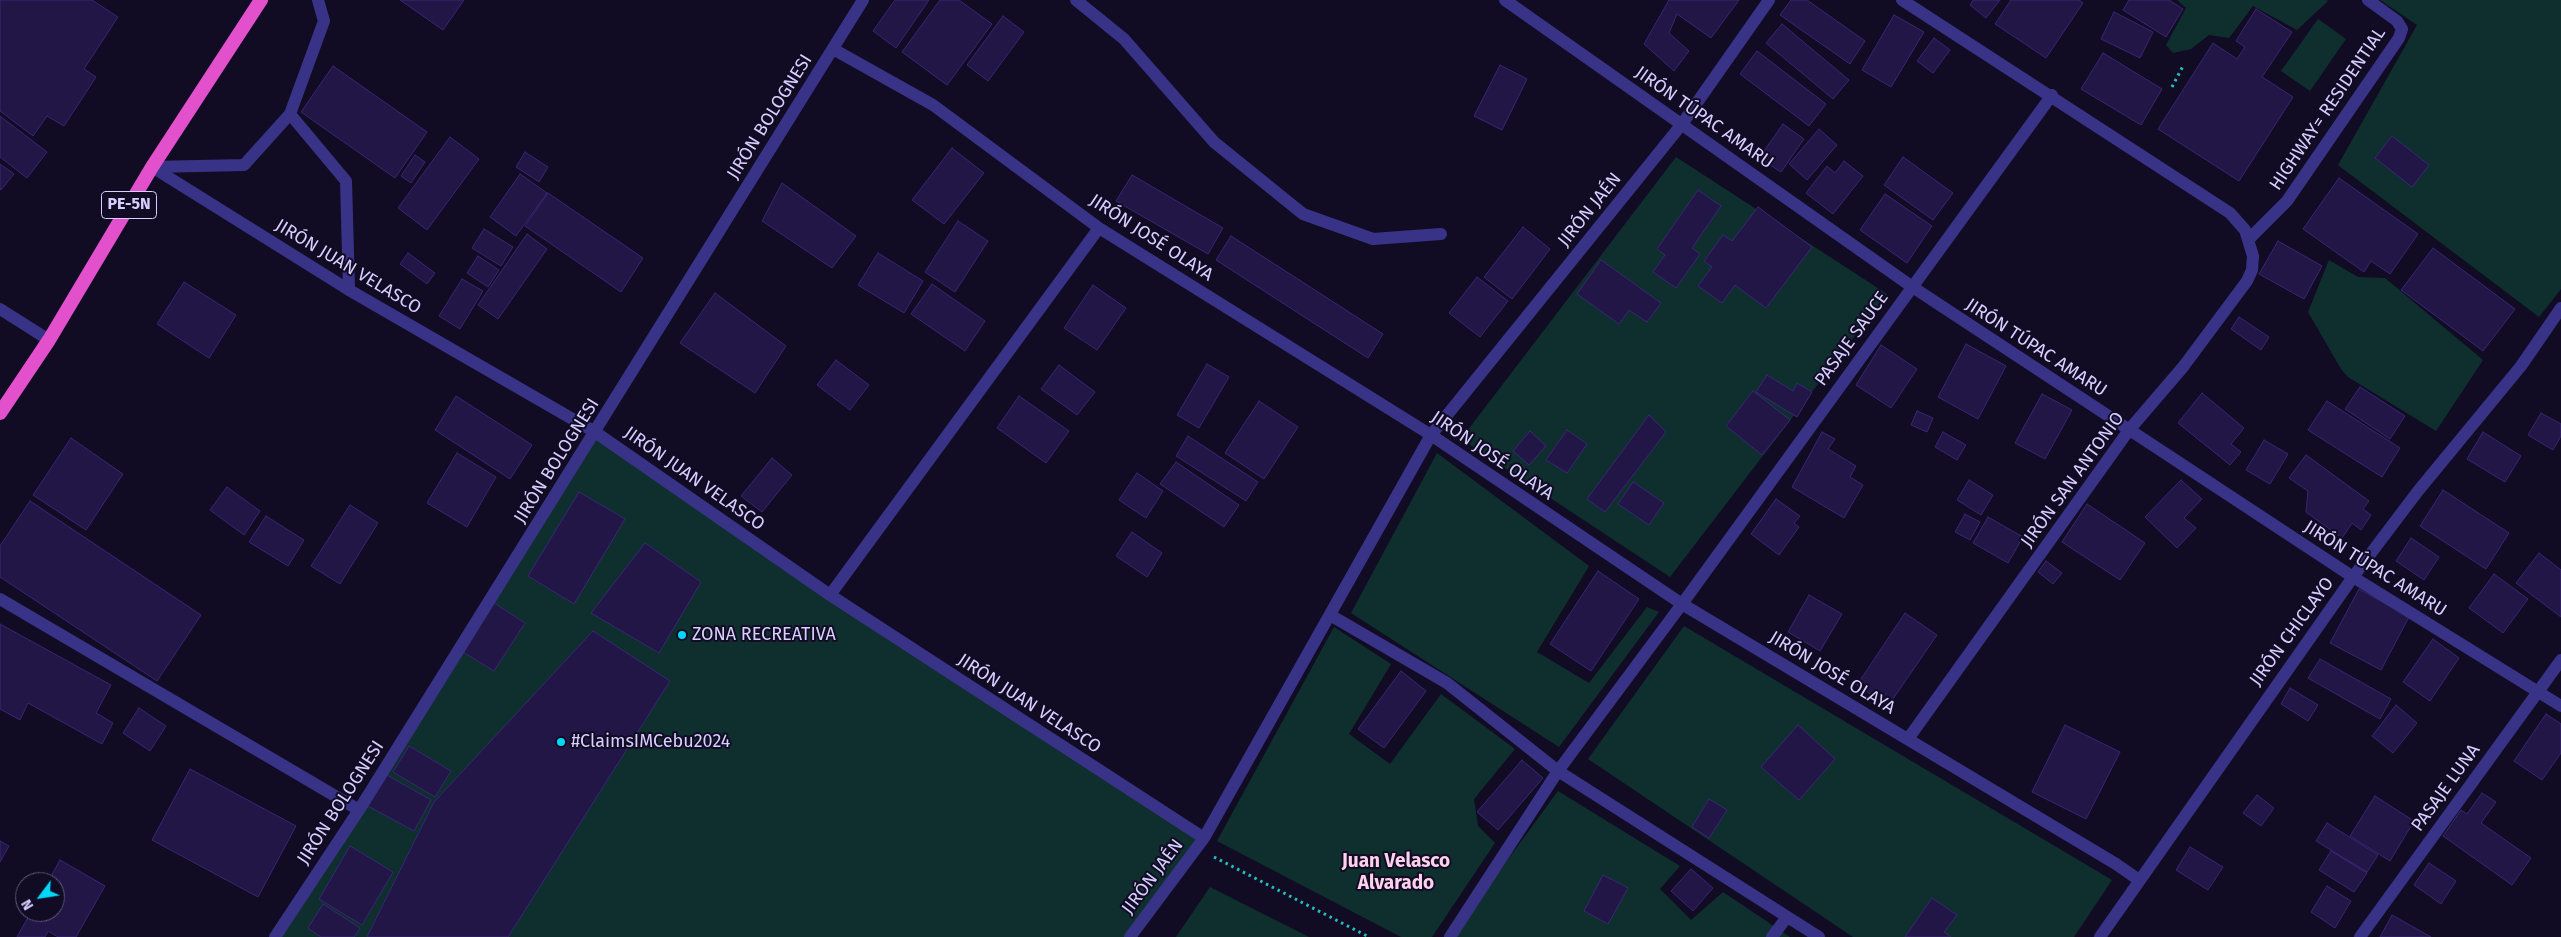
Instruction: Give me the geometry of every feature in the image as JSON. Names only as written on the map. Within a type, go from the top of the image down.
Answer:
[{"type":"highway","name":"PE-5N","points":[[0,413],[49,340],[152,167],[261,0]]},
{"type":"street","points":[[152,167],[244,166],[290,114],[324,21],[318,0]]},
{"type":"street","name":"JIRÓN BOLOGNESI","points":[[275,937],[359,810],[596,432],[863,0]]},
{"type":"street","points":[[1076,0],[1124,40],[1214,142],[1303,214],[1373,239],[1441,234]]},
{"type":"street","name":"JIRÓN TÚPAC AMARU","points":[[1505,0],[1911,286],[2353,577],[2561,706]]},
{"type":"street","name":"JIRÓN JAÉN","points":[[1130,937],[1200,843],[1431,435],[1682,124],[1770,0]]},
{"type":"street","points":[[1902,0],[2052,95],[2230,213],[2245,230],[2249,239]]},
{"type":"street","name":"HIGHWAY= RESIDENTIAL","points":[[2249,239],[2287,201],[2398,38],[2402,29],[2397,21],[2368,0]]},
{"type":"street","name":"JIRÓN JOSÉ OLAYA","points":[[833,49],[933,105],[1099,228],[1431,435],[1682,604],[2116,864],[2139,880]]},
{"type":"street","name":"PASAJE SAUCE","points":[[1450,937],[1558,771],[1682,604],[1911,286],[2052,95]]},
{"type":"street","points":[[290,114],[346,181],[349,290]]},
{"type":"street","name":"JIRÓN JUAN VELASCO","points":[[152,167],[349,290],[596,432],[830,595],[1200,843]]},
{"type":"street","points":[[830,595],[1099,228]]},
{"type":"street","name":"JIRÓN SAN ANTONIO","points":[[1908,739],[2129,430],[2184,368],[2247,281],[2252,270],[2253,256],[2249,239]]},
{"type":"street","name":"JIRÓN CHICLAYO","points":[[2100,937],[2353,577],[2418,491],[2521,366],[2561,308]]},
{"type":"street","points":[[0,309],[49,340]]},
{"type":"street","points":[[0,599],[359,810]]},
{"type":"street","points":[[1330,615],[1447,683],[1558,771],[1819,937]]},
{"type":"street","name":"PASAJE LUNA","points":[[2360,937],[2561,660]]},
{"type":"street","points":[[1772,937],[1787,917]]},
{"type":"path","points":[[2172,87],[2183,66]]},
{"type":"path","points":[[1200,843],[1370,937]]},
{"type":"green space","points":[[2177,0],[2328,1],[2297,30],[2253,6],[2229,38],[2209,35],[2191,49],[2173,53],[2166,45],[2186,8]]},
{"type":"green space","points":[[2380,0],[2561,0],[2561,289],[2539,317],[2338,165],[2417,25]]},
{"type":"green space","points":[[2318,19],[2346,39],[2310,91],[2281,71]]},
{"type":"green space","points":[[1676,157],[1887,294],[1670,577],[1461,439]]},
{"type":"green space","points":[[2329,260],[2358,277],[2385,278],[2483,360],[2436,431],[2348,377],[2341,369],[2308,312]]},
{"type":"green space","name":"ZONA RECREATIVA","points":[[595,432],[1204,838],[1130,937],[270,937]]},
{"type":"green space","points":[[1437,453],[1589,566],[1537,652],[1589,683],[1647,607],[1659,612],[1559,747],[1351,613]]},
{"type":"green space","points":[[1684,626],[2112,880],[2074,937],[1853,937],[1588,759]]},
{"type":"green space","points":[[1334,627],[1391,664],[1349,734],[1390,764],[1441,694],[1515,749],[1474,799],[1478,826],[1495,843],[1432,937],[1401,937],[1217,841]]},
{"type":"green space","points":[[1558,791],[1680,866],[1660,889],[1691,920],[1723,892],[1790,937],[1451,937]]},
{"type":"green space","points":[[1210,887],[1309,937],[1176,937]]},
{"type":"building","points":[[0,0],[92,0],[118,17],[84,69],[96,77],[64,126],[47,116],[33,136],[0,111]]},
{"type":"building","points":[[400,0],[464,0],[443,30]]},
{"type":"building","points":[[895,0],[929,0],[896,48],[873,31]]},
{"type":"building","points":[[940,0],[959,0],[992,24],[947,85],[902,52]]},
{"type":"building","points":[[1669,0],[1739,0],[1711,38],[1677,14],[1669,33],[1689,51],[1674,71],[1644,44]]},
{"type":"building","points":[[1791,0],[1807,0],[1865,41],[1850,64],[1780,15]]},
{"type":"building","points":[[1973,0],[2000,0],[1986,18],[1970,5]]},
{"type":"building","points":[[2011,0],[2079,0],[2083,3],[2046,58],[1995,24]]},
{"type":"building","points":[[2129,0],[2169,0],[2183,9],[2166,37],[2123,10]]},
{"type":"building","points":[[2256,9],[2292,32],[2262,77],[2293,97],[2239,181],[2158,129],[2213,43],[2237,59],[2245,47],[2236,41]]},
{"type":"building","points":[[2114,12],[2153,32],[2140,58],[2101,39]]},
{"type":"building","points":[[1894,15],[1924,32],[1891,87],[1862,70]]},
{"type":"building","points":[[1003,16],[1024,32],[988,81],[967,65]]},
{"type":"building","points":[[1782,24],[1849,80],[1833,99],[1766,43]]},
{"type":"building","points":[[1934,38],[1950,50],[1933,73],[1917,61]]},
{"type":"building","points":[[1757,51],[1826,104],[1809,126],[1740,74]]},
{"type":"building","points":[[2103,53],[2162,89],[2141,125],[2081,89]]},
{"type":"building","points":[[1500,65],[1527,79],[1502,130],[1474,116]]},
{"type":"building","points":[[333,66],[427,132],[395,178],[301,112]]},
{"type":"building","points":[[0,116],[47,152],[27,178],[0,157]]},
{"type":"building","points":[[1783,124],[1804,139],[1781,172],[1759,158]]},
{"type":"building","points":[[1819,129],[1837,145],[1807,180],[1789,164]]},
{"type":"building","points":[[2392,136],[2429,165],[2412,187],[2375,158]]},
{"type":"building","points":[[450,137],[479,159],[427,230],[398,208]]},
{"type":"building","points":[[952,148],[984,173],[944,224],[912,200]]},
{"type":"building","points":[[525,152],[548,167],[539,182],[516,167]]},
{"type":"building","points":[[415,155],[425,162],[411,183],[401,176]]},
{"type":"building","points":[[1903,157],[1953,193],[1933,220],[1884,185]]},
{"type":"building","points":[[1844,161],[1863,176],[1833,214],[1806,193],[1827,166],[1835,173]]},
{"type":"building","points":[[0,164],[14,174],[1,190],[0,189]]},
{"type":"building","points":[[520,174],[547,193],[516,236],[490,217]]},
{"type":"building","points":[[1132,175],[1223,228],[1208,254],[1116,201]]},
{"type":"building","points":[[2339,178],[2418,234],[2390,274],[2371,261],[2364,272],[2303,229]]},
{"type":"building","points":[[782,183],[856,236],[832,268],[762,221]]},
{"type":"building","points":[[1698,190],[1721,206],[1692,248],[1700,254],[1676,288],[1653,272],[1665,255],[1657,249]]},
{"type":"building","points":[[548,193],[643,258],[621,292],[525,226]]},
{"type":"building","points":[[1885,194],[1932,226],[1907,263],[1860,230]]},
{"type":"building","points":[[1758,207],[1812,247],[1766,308],[1735,285],[1722,303],[1698,286],[1712,267],[1704,261],[1723,235],[1732,241]]},
{"type":"building","points":[[958,221],[988,241],[955,292],[925,272]]},
{"type":"building","points":[[1523,227],[1550,249],[1512,299],[1484,277]]},
{"type":"building","points":[[484,229],[513,247],[501,266],[472,248]]},
{"type":"building","points":[[527,234],[547,249],[498,319],[478,305]]},
{"type":"building","points":[[1231,236],[1383,334],[1368,358],[1216,260]]},
{"type":"building","points":[[2278,241],[2322,266],[2304,299],[2259,274]]},
{"type":"building","points":[[2433,248],[2515,309],[2483,351],[2401,290]]},
{"type":"building","points":[[408,253],[435,273],[427,284],[400,264]]},
{"type":"building","points":[[878,253],[923,281],[904,313],[858,285]]},
{"type":"building","points":[[478,256],[499,270],[488,287],[467,273]]},
{"type":"building","points":[[1601,260],[1661,303],[1647,322],[1629,310],[1619,324],[1577,294]]},
{"type":"building","points":[[1477,277],[1508,301],[1480,337],[1449,313]]},
{"type":"building","points":[[462,279],[483,291],[460,329],[439,316]]},
{"type":"building","points":[[184,282],[236,315],[209,358],[157,324]]},
{"type":"building","points":[[932,284],[985,321],[965,351],[911,314]]},
{"type":"building","points":[[1093,285],[1126,308],[1097,350],[1064,328]]},
{"type":"building","points":[[715,293],[786,346],[755,393],[680,343]]},
{"type":"building","points":[[2239,317],[2269,337],[2261,350],[2231,329]]},
{"type":"building","points":[[1966,344],[2006,366],[1978,419],[1938,397]]},
{"type":"building","points":[[1881,345],[1917,369],[1891,408],[1856,385]]},
{"type":"building","points":[[836,360],[869,385],[850,410],[817,385]]},
{"type":"building","points":[[1207,364],[1229,377],[1199,428],[1177,415]]},
{"type":"building","points":[[1059,365],[1095,392],[1077,415],[1041,389]]},
{"type":"building","points":[[1767,375],[1793,391],[1797,383],[1812,392],[1797,417],[1756,392]]},
{"type":"building","points":[[2360,387],[2405,416],[2390,439],[2345,409]]},
{"type":"building","points":[[1753,391],[1790,420],[1762,455],[1726,426]]},
{"type":"building","points":[[2202,393],[2244,428],[2231,444],[2241,452],[2230,465],[2178,423]]},
{"type":"building","points":[[2042,394],[2072,410],[2045,459],[2015,443]]},
{"type":"building","points":[[456,396],[532,445],[510,479],[435,430]]},
{"type":"building","points":[[1019,396],[1069,431],[1046,463],[997,428]]},
{"type":"building","points":[[1259,401],[1298,427],[1264,479],[1225,453]]},
{"type":"building","points":[[2327,401],[2400,448],[2382,477],[2308,430]]},
{"type":"building","points":[[1917,411],[1933,418],[1927,432],[1911,425]]},
{"type":"building","points":[[2541,413],[2561,424],[2561,436],[2553,450],[2528,435]]},
{"type":"building","points":[[1649,415],[1666,432],[1605,512],[1587,499]]},
{"type":"building","points":[[1567,430],[1587,444],[1567,473],[1546,460]]},
{"type":"building","points":[[1530,431],[1546,446],[1529,465],[1513,451]]},
{"type":"building","points":[[1822,432],[1835,439],[1828,449],[1856,466],[1850,477],[1863,485],[1844,518],[1792,487]]},
{"type":"building","points":[[1943,432],[1966,445],[1957,460],[1935,447]]},
{"type":"building","points":[[2483,432],[2521,456],[2505,482],[2467,459]]},
{"type":"building","points":[[1188,436],[1258,482],[1246,501],[1176,456]]},
{"type":"building","points":[[71,438],[123,474],[86,530],[33,495]]},
{"type":"building","points":[[2264,440],[2288,454],[2270,484],[2246,470]]},
{"type":"building","points":[[457,453],[496,477],[467,527],[427,503]]},
{"type":"building","points":[[2306,455],[2369,501],[2363,509],[2371,515],[2361,530],[2352,523],[2342,538],[2306,512],[2308,491],[2289,478]]},
{"type":"building","points":[[772,458],[792,475],[762,512],[741,496]]},
{"type":"building","points":[[1176,462],[1239,505],[1224,527],[1160,484]]},
{"type":"building","points":[[1137,473],[1163,491],[1146,518],[1119,500]]},
{"type":"building","points":[[1969,480],[1993,495],[1981,515],[1957,500]]},
{"type":"building","points":[[2181,480],[2202,499],[2184,518],[2196,528],[2177,548],[2145,517]]},
{"type":"building","points":[[1633,482],[1664,503],[1649,525],[1618,504]]},
{"type":"building","points":[[227,487],[260,511],[244,535],[210,510]]},
{"type":"building","points":[[2443,490],[2509,533],[2486,569],[2420,526]]},
{"type":"building","points":[[579,492],[625,519],[574,604],[528,576]]},
{"type":"building","points":[[1776,499],[1800,516],[1794,523],[1799,527],[1779,555],[1751,534]]},
{"type":"building","points":[[30,501],[201,615],[157,681],[0,577],[0,546]]},
{"type":"building","points":[[2087,504],[2145,543],[2120,580],[2062,542]]},
{"type":"building","points":[[350,505],[378,523],[340,584],[311,566]]},
{"type":"building","points":[[1965,514],[1980,522],[1970,540],[1955,532]]},
{"type":"building","points":[[266,516],[304,540],[288,566],[249,542]]},
{"type":"building","points":[[1988,517],[2023,537],[2008,563],[1973,543]]},
{"type":"building","points":[[1132,532],[1162,553],[1147,577],[1116,556]]},
{"type":"building","points":[[2411,538],[2439,557],[2424,580],[2396,561]]},
{"type":"building","points":[[645,543],[701,582],[659,653],[591,613]]},
{"type":"building","points":[[2539,553],[2561,570],[2561,617],[2516,583]]},
{"type":"building","points":[[2046,561],[2062,573],[2053,584],[2038,572]]},
{"type":"building","points":[[1598,571],[1639,599],[1591,671],[1550,644]]},
{"type":"building","points":[[2494,574],[2528,599],[2503,633],[2469,608]]},
{"type":"building","points":[[2359,589],[2409,617],[2381,670],[2330,643]]},
{"type":"building","points":[[1809,595],[1842,614],[1820,651],[1788,632]]},
{"type":"building","points":[[494,603],[525,623],[494,671],[463,652]]},
{"type":"building","points":[[1905,613],[1937,635],[1888,706],[1857,685]]},
{"type":"building","points":[[0,624],[111,685],[96,713],[113,723],[102,744],[28,703],[20,720],[0,709]]},
{"type":"building","name":"#ClaimsIMCebu2024","points":[[593,631],[670,681],[508,937],[367,937],[434,802]]},
{"type":"building","points":[[2433,639],[2459,658],[2430,701],[2403,682]]},
{"type":"building","points":[[2320,659],[2391,699],[2380,719],[2308,678]]},
{"type":"building","points":[[1401,671],[1426,691],[1384,748],[1358,729]]},
{"type":"building","points":[[2290,688],[2318,705],[2308,721],[2281,704]]},
{"type":"building","points":[[2396,705],[2417,723],[2393,753],[2372,736]]},
{"type":"building","points":[[139,708],[166,726],[150,751],[123,733]]},
{"type":"building","points":[[2546,714],[2561,724],[2561,753],[2542,780],[2514,761]]},
{"type":"building","points":[[1798,725],[1835,759],[1799,800],[1761,767]]},
{"type":"building","points":[[2065,725],[2120,752],[2086,819],[2032,792]]},
{"type":"building","points":[[409,746],[451,771],[435,797],[393,772]]},
{"type":"building","points":[[1522,760],[1543,778],[1498,830],[1477,812]]},
{"type":"building","points":[[190,769],[296,826],[258,897],[152,840]]},
{"type":"building","points":[[385,774],[431,800],[414,831],[368,806]]},
{"type":"building","points":[[2482,793],[2496,802],[2481,823],[2531,858],[2512,885],[2443,836],[2461,810],[2467,814]]},
{"type":"building","points":[[2257,795],[2274,808],[2261,826],[2243,813]]},
{"type":"building","points":[[2375,796],[2414,821],[2390,861],[2350,836]]},
{"type":"building","points":[[1709,799],[1727,810],[1709,838],[1692,827]]},
{"type":"building","points":[[2327,823],[2378,855],[2367,872],[2316,841]]},
{"type":"building","points":[[0,841],[9,846],[0,862]]},
{"type":"building","points":[[350,846],[393,872],[362,925],[319,899]]},
{"type":"building","points":[[2190,847],[2223,867],[2208,890],[2176,870]]},
{"type":"building","points":[[2331,851],[2367,873],[2354,892],[2319,870]]},
{"type":"building","points":[[60,860],[105,886],[76,937],[58,937],[48,931],[45,937],[17,937],[25,922],[65,922],[65,872],[53,872]]},
{"type":"building","points":[[2429,863],[2456,881],[2441,904],[2414,885]]},
{"type":"building","points":[[1691,869],[1713,888],[1693,911],[1671,891]]},
{"type":"building","points":[[1603,875],[1628,888],[1608,924],[1584,911]]},
{"type":"building","points":[[2327,886],[2351,901],[2335,928],[2311,912]]},
{"type":"building","points":[[1932,898],[1957,915],[1944,932],[1951,937],[1905,937]]},
{"type":"building","points":[[323,904],[360,928],[354,937],[321,937],[308,928]]},
{"type":"building","points":[[2392,915],[2431,937],[2380,937]]},
{"type":"place","name":"ZONA RECREATIVA","points":[[682,635]]},
{"type":"place","name":"#ClaimsIMCebu2024","points":[[561,742]]},
{"type":"district","name":"Juan Velasco Alvarado","points":[[1396,873]]}]
